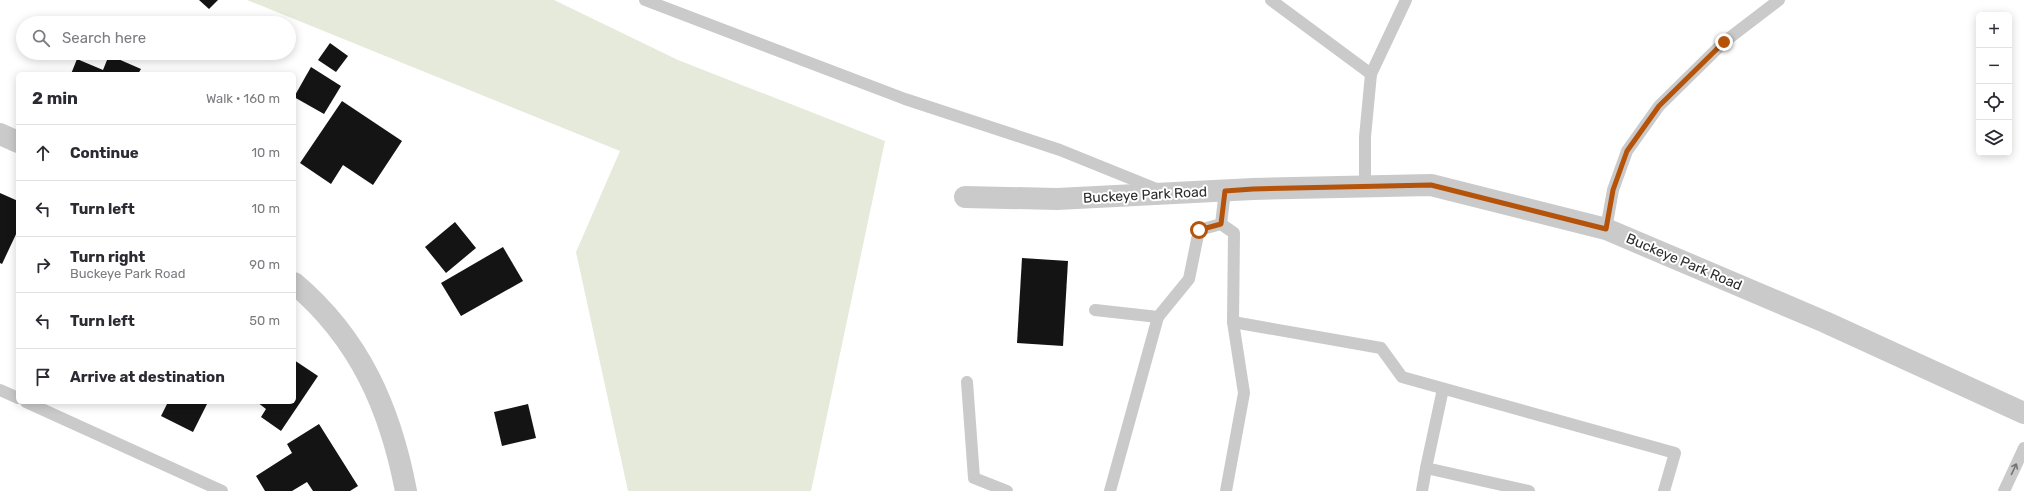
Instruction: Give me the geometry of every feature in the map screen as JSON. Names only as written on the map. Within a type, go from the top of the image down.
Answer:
[{"type":"street","points":[[0,134],[16,141]]},
{"type":"street","name":"Buckeye Park Road","points":[[965,197],[1057,200],[1167,193],[1431,185],[1606,229],[1825,322],[2024,412]]},
{"type":"street","points":[[296,285],[340,330],[362,364],[384,409],[398,451],[406,491]]},
{"type":"lane","points":[[645,0],[905,99],[1060,150],[1167,193]]},
{"type":"lane","points":[[1271,0],[1371,74]]},
{"type":"lane","points":[[1364,186],[1365,137],[1371,74],[1406,0]]},
{"type":"lane","points":[[1606,229],[1613,190],[1627,151],[1659,106],[1724,42],[1779,0]]},
{"type":"lane","points":[[1221,224],[1225,191]]},
{"type":"lane","points":[[1110,491],[1158,317],[1189,279],[1199,230],[1221,224],[1234,232],[1233,322],[1244,393],[1226,491]]},
{"type":"lane","points":[[1094,310],[1158,317]]},
{"type":"lane","points":[[1233,322],[1381,348],[1402,377],[1675,452],[1664,491]]},
{"type":"lane","points":[[967,382],[974,478],[1006,491]]},
{"type":"lane","points":[[1422,491],[1443,389]]},
{"type":"lane","points":[[0,390],[16,397]]},
{"type":"lane","points":[[30,404],[222,491]]},
{"type":"lane","points":[[2004,491],[2024,448]]},
{"type":"lane","points":[[1426,468],[1529,491]]},
{"type":"shaded area","points":[[247,0],[554,0],[678,60],[885,141],[811,491],[628,491],[576,252],[620,151],[296,20],[296,16],[287,16]]},
{"type":"building","points":[[199,0],[218,0],[209,9]]},
{"type":"building","points":[[330,43],[348,56],[336,72],[318,60]]},
{"type":"building","points":[[77,60],[103,70],[107,60],[120,60],[141,69],[139,72],[72,72]]},
{"type":"building","points":[[311,67],[341,86],[324,114],[296,98],[296,93]]},
{"type":"building","points":[[342,101],[402,141],[373,185],[343,165],[331,184],[300,163]]},
{"type":"building","points":[[0,193],[16,200],[16,234],[2,264],[0,263]]},
{"type":"building","points":[[455,222],[476,248],[446,273],[425,247]]},
{"type":"building","points":[[503,247],[523,281],[461,316],[441,283]]},
{"type":"building","points":[[1022,258],[1068,261],[1063,346],[1017,343]]},
{"type":"building","points":[[296,361],[318,376],[281,431],[261,417],[266,409],[260,404],[296,404]]},
{"type":"building","points":[[167,404],[207,404],[193,432],[161,416]]},
{"type":"building","points":[[528,404],[536,438],[502,446],[494,412]]},
{"type":"building","points":[[319,424],[358,486],[350,491],[313,491],[307,482],[292,491],[265,491],[256,476],[292,453],[287,444]]},
{"type":"route","points":[[1199,230],[1221,224],[1225,191],[1431,185],[1606,229],[1613,190],[1627,151],[1659,106],[1724,42]]}]
